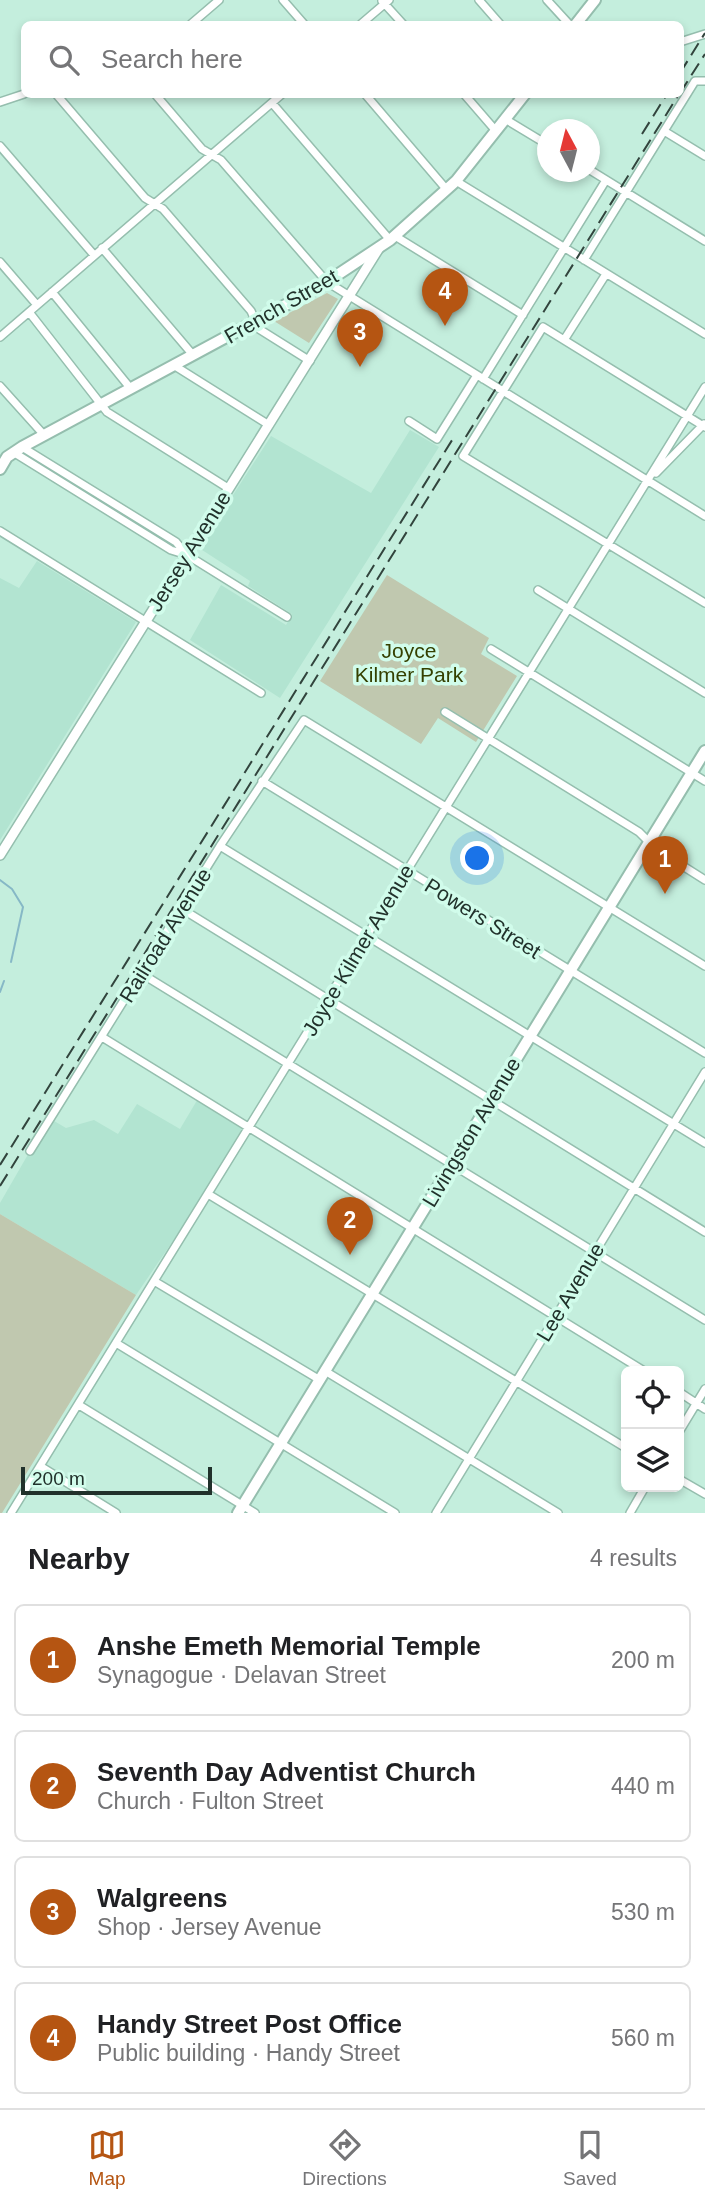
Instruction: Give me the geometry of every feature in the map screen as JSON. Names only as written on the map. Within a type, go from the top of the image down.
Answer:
[{"type":"main road","points":[[578,21],[595,0]]},
{"type":"main road","name":"French Street","points":[[0,469],[17,450],[327,282],[379,248],[456,181],[521,98]]},
{"type":"main road","name":"Livingston Avenue","points":[[240,1509],[705,751]]},
{"type":"street","points":[[194,21],[219,0]]},
{"type":"street","points":[[283,0],[301,21]]},
{"type":"street","points":[[479,0],[497,21]]},
{"type":"street","points":[[547,0],[566,21]]},
{"type":"street","points":[[364,21],[385,1],[401,21]]},
{"type":"street","points":[[684,41],[705,34]]},
{"type":"street","points":[[584,260],[695,81],[705,81]]},
{"type":"street","points":[[0,102],[21,95]]},
{"type":"street","points":[[59,98],[145,198],[168,215],[251,311],[260,330],[310,360]]},
{"type":"street","points":[[158,98],[202,149],[221,160],[327,282],[705,516]]},
{"type":"street","points":[[0,337],[278,98]]},
{"type":"street","points":[[368,98],[447,190]]},
{"type":"street","points":[[467,98],[496,131]]},
{"type":"street","points":[[272,103],[393,238],[523,315]]},
{"type":"street","points":[[505,119],[537,138]]},
{"type":"street","points":[[664,131],[705,156]]},
{"type":"street","points":[[0,146],[94,255]]},
{"type":"street","points":[[600,176],[705,241]]},
{"type":"street","points":[[409,421],[437,439],[523,315],[606,180]]},
{"type":"street","points":[[456,181],[705,334]]},
{"type":"street","points":[[102,248],[193,355]]},
{"type":"street","name":"Jersey Avenue","points":[[0,855],[379,248]]},
{"type":"street","points":[[0,262],[37,305]]},
{"type":"street","points":[[564,340],[606,274]]},
{"type":"street","points":[[52,292],[131,389]]},
{"type":"street","points":[[29,312],[107,412],[228,488]]},
{"type":"street","points":[[647,481],[704,425],[543,327],[463,456],[705,603]]},
{"type":"street","points":[[175,366],[269,425]]},
{"type":"street","points":[[0,386],[44,435]]},
{"type":"street","name":"Joyce Kilmer Avenue","points":[[11,1513],[705,387]]},
{"type":"street","points":[[17,450],[109,507],[176,542],[187,555],[287,617]]},
{"type":"street","points":[[0,531],[261,693]]},
{"type":"street","points":[[538,590],[705,692]]},
{"type":"street","points":[[491,649],[705,781]]},
{"type":"street","points":[[445,712],[486,740],[639,832],[705,880]]},
{"type":"street","name":"Railroad Avenue","points":[[30,1151],[220,846],[304,720],[445,806]]},
{"type":"street","name":"Powers Street","points":[[262,781],[705,1054]]},
{"type":"street","points":[[445,806],[705,966]]},
{"type":"street","points":[[220,846],[705,1143]]},
{"type":"street","points":[[181,909],[705,1231]]},
{"type":"street","points":[[142,974],[705,1320]]},
{"type":"street","points":[[102,1037],[636,1366]]},
{"type":"street","name":"Lee Avenue","points":[[436,1513],[705,1072]]},
{"type":"street","points":[[208,1194],[621,1445]]},
{"type":"street","points":[[154,1281],[469,1459],[558,1513]]},
{"type":"street","points":[[116,1343],[395,1513]]},
{"type":"street","points":[[681,1429],[705,1389]]},
{"type":"street","points":[[684,1395],[705,1409]]},
{"type":"street","points":[[79,1405],[240,1509],[255,1513]]},
{"type":"street","points":[[40,1466],[116,1513]]},
{"type":"street","points":[[684,1482],[705,1494]]},
{"type":"street","points":[[630,1513],[642,1492]]},
{"type":"shaded area","points":[[410,430],[439,447],[280,698],[190,640],[221,585],[286,625],[292,614],[248,586],[250,581],[199,548],[271,436],[371,493]]},
{"type":"shaded area","points":[[37,561],[136,622],[0,840],[0,578],[19,588]]},
{"type":"shaded area","points":[[199,1097],[250,1128],[136,1295],[0,1214],[0,1203],[49,1118],[66,1128],[94,1120],[118,1134],[137,1104],[180,1129]]},
{"type":"green space","points":[[327,293],[338,299],[309,343],[274,321]]},
{"type":"green space","name":"Joyce Kilmer Park","points":[[387,575],[489,638],[481,654],[517,676],[476,742],[438,718],[421,744],[320,681]]},
{"type":"green space","points":[[0,1214],[136,1295],[2,1513],[0,1513]]},
{"type":"waterway","points":[[0,880],[12,889],[23,907],[11,962]]},
{"type":"waterway","points":[[0,992],[4,981]]},
{"type":"railway","points":[[684,67],[705,33]]},
{"type":"railway","points":[[684,87],[705,54]]},
{"type":"railway","points":[[642,134],[664,98]]},
{"type":"railway","points":[[0,1186],[677,98]]},
{"type":"railway","points":[[0,1165],[454,437]]},
{"type":"place","name":"Handy Street Post Office","points":[[445,326]]},
{"type":"place","name":"Walgreens","points":[[360,367]]},
{"type":"place","name":"Anshe Emeth Memorial Temple","points":[[665,894]]},
{"type":"place","name":"Seventh Day Adventist Church","points":[[350,1255]]}]
